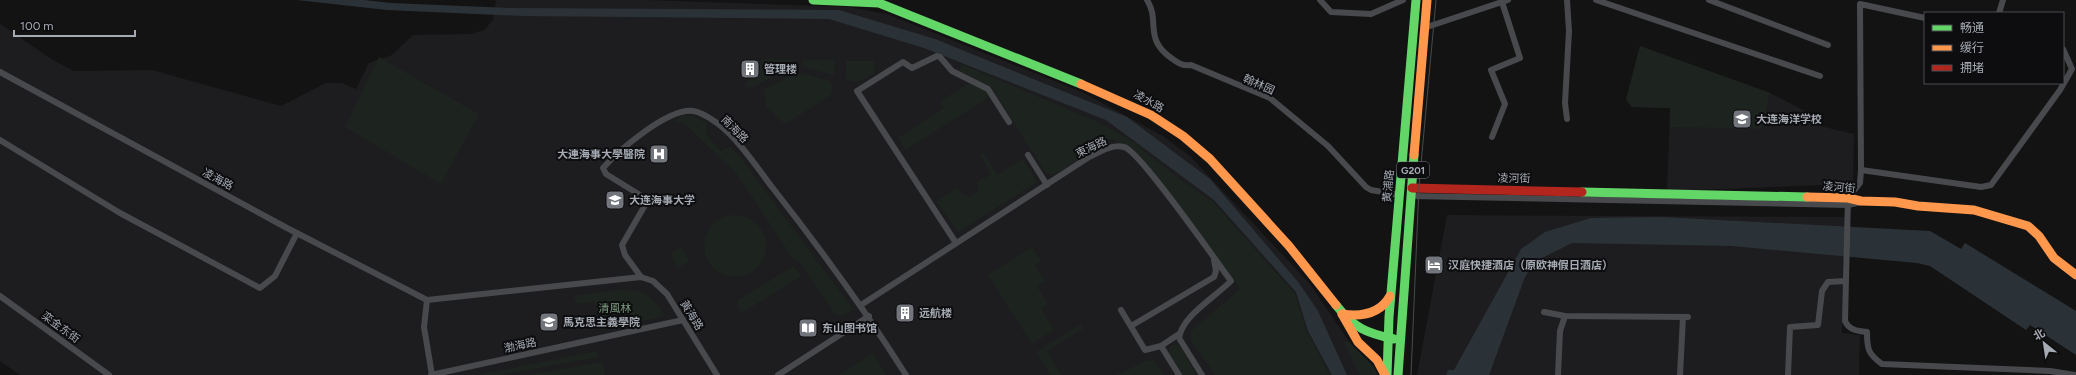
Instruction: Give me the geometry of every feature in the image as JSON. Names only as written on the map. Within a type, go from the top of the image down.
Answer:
[{"type":"main road","name":"凌水路","points":[[813,0],[876,1],[1118,98],[1157,119],[1183,136],[1210,159],[1232,182],[1289,246],[1342,314],[1363,330],[1377,336],[1400,339]]},
{"type":"main road","name":"黄浦路","points":[[1386,375],[1391,294],[1416,0]]},
{"type":"main road","name":"G201","points":[[1398,375],[1427,0]]},
{"type":"main road","name":"凌河街","points":[[1411,192],[1895,202],[1918,206],[1974,210],[2028,226],[2039,236],[2054,258],[2076,276]]},
{"type":"main road","points":[[1342,314],[1360,316],[1373,313],[1383,307],[1391,294]]},
{"type":"main road","points":[[1342,314],[1358,342],[1377,360],[1386,375]]},
{"type":"street","name":"翰林园","points":[[1147,0],[1150,7],[1153,35],[1164,54],[1182,65],[1191,65],[1270,98],[1328,146],[1366,187],[1372,190],[1400,195]]},
{"type":"street","points":[[1320,0],[1331,12],[1371,14],[1403,0]]},
{"type":"street","points":[[1567,0],[1569,31],[1566,103],[1567,119]]},
{"type":"street","points":[[1596,0],[1820,76]]},
{"type":"street","points":[[1709,0],[1828,45]]},
{"type":"street","points":[[1999,12],[2003,0]]},
{"type":"street","points":[[1413,31],[1505,1],[1520,58],[1491,70],[1505,104],[1492,137]]},
{"type":"street","points":[[1924,18],[1860,4],[1861,170],[1860,183],[1848,202],[1845,321],[1847,326],[1855,330],[1867,332],[1866,345],[1871,356],[1882,364],[2050,371],[2075,375]]},
{"type":"street","points":[[2064,51],[2072,69],[2064,83]]},
{"type":"street","points":[[956,243],[857,91],[903,62],[912,68],[937,56],[957,74],[988,89],[1009,122]]},
{"type":"street","name":"凌海路","points":[[0,72],[297,233],[427,300]]},
{"type":"street","points":[[1861,170],[1981,187],[1991,185],[2063,84]]},
{"type":"street","name":"南海路","points":[[641,277],[625,255],[622,245],[648,200],[606,174],[603,168],[631,142],[667,118],[679,112],[693,111],[706,116],[718,124],[750,159],[869,316],[906,375]]},
{"type":"street","points":[[0,140],[120,212],[260,288],[275,276],[297,233]]},
{"type":"street","name":"東海路","points":[[861,305],[1089,158],[1111,147],[1124,147],[1133,153],[1159,183],[1231,281],[1186,320],[1180,334]]},
{"type":"street","points":[[1028,155],[1047,185]]},
{"type":"street","points":[[1131,326],[1214,276],[1215,266],[1211,253]]},
{"type":"street","points":[[432,375],[424,327],[427,300],[641,277]]},
{"type":"street","name":"黃海路","points":[[641,277],[653,281],[660,286],[717,375]]},
{"type":"street","points":[[1788,375],[1790,327],[1818,326],[1822,291],[1828,282],[1846,281]]},
{"type":"street","name":"栾金东街","points":[[0,296],[110,375]]},
{"type":"street","points":[[1121,310],[1145,350],[1160,346],[1180,334]]},
{"type":"street","points":[[1544,312],[1564,316],[1686,317],[1680,375]]},
{"type":"street","points":[[778,375],[869,316]]},
{"type":"street","points":[[1558,375],[1560,331],[1564,316]]},
{"type":"street","name":"渤海路","points":[[432,375],[683,320]]},
{"type":"street","points":[[1180,334],[1179,338],[1202,375]]},
{"type":"street","points":[[1160,346],[1178,375]]},
{"type":"shaded area","points":[[297,0],[364,0],[391,3],[511,8],[839,10],[935,39],[1127,117],[1210,179],[1299,283],[1318,311],[1347,375],[1332,375],[1308,331],[1296,292],[1214,200],[1106,120],[924,48],[829,19],[523,16],[387,10]]},
{"type":"shaded area","name":"大连海事大学","points":[[496,0],[643,0],[849,7],[887,14],[1082,92],[1163,136],[1191,157],[1310,284],[1363,362],[1370,375],[20,375],[0,361],[0,24],[53,60],[74,71],[152,70],[281,106],[326,83],[342,83],[356,89],[369,63],[392,55],[413,35],[472,34],[484,30],[493,20]]},
{"type":"shaded area","name":"大连海洋学校","points":[[1640,46],[1770,93],[1811,114],[1816,125],[1854,134],[1853,184],[1667,191],[1670,108],[1632,107],[1626,100]]},
{"type":"shaded area","points":[[1447,215],[1845,217],[1842,333],[1860,335],[1859,375],[1417,375]]},
{"type":"shaded area","points":[[1661,217],[1930,231],[1961,249],[1965,243],[2076,311],[2076,355],[2030,325],[2026,330],[1930,266],[1917,263],[1732,246],[1572,243],[1546,256],[1532,266],[1525,277],[1489,375],[1446,375],[1448,370],[1454,370],[1521,249],[1545,232],[1591,218]]},
{"type":"green space","points":[[1640,46],[1770,93],[1762,129],[1670,127],[1670,108],[1632,107],[1626,100]]},
{"type":"green space","points":[[379,57],[479,114],[441,184],[345,127]]},
{"type":"green space","points":[[803,57],[804,60],[835,60],[834,75],[803,67]]},
{"type":"green space","points":[[762,59],[793,60],[791,67],[751,88],[744,87]]},
{"type":"green space","points":[[846,61],[875,61],[874,74],[856,82],[849,80],[846,78]]},
{"type":"green space","points":[[961,64],[1098,122],[1133,142],[1177,177],[1213,202],[1295,294],[1306,330],[1330,375],[1215,375],[1190,339],[1191,331],[1240,289],[1164,186],[1133,149],[1111,139],[1054,175],[1046,173],[991,87],[960,71]]},
{"type":"green space","points":[[801,73],[829,81],[833,86],[831,95],[787,123],[784,123],[766,107],[764,90],[788,77]]},
{"type":"green space","points":[[971,82],[983,88],[989,97],[906,150],[898,138],[944,108],[940,101]]},
{"type":"green space","points":[[683,115],[694,116],[707,123],[706,134],[721,151],[730,146],[740,157],[853,309],[842,316],[835,314],[801,264],[791,256],[736,173],[690,129],[681,122],[675,122],[674,120]]},
{"type":"green space","points":[[983,152],[997,175],[1023,159],[1037,182],[960,231],[957,231],[936,201],[958,188],[961,193],[969,197],[978,191],[977,182],[991,174],[979,154]]},
{"type":"green space","points":[[729,215],[741,215],[757,224],[764,234],[766,246],[764,258],[757,268],[741,277],[729,277],[718,272],[709,263],[704,252],[704,240],[709,229],[718,220]]},
{"type":"green space","points":[[681,247],[690,261],[678,268],[670,254]]},
{"type":"green space","points":[[1032,247],[1041,261],[1035,265],[1045,281],[1037,286],[1048,304],[1041,309],[1054,330],[1032,344],[988,275]]},
{"type":"green space","points":[[793,266],[802,276],[740,314],[737,301]]},
{"type":"green space","name":"清風林","points":[[616,290],[634,291],[645,294],[655,302],[665,316],[601,330],[595,302],[576,304],[574,296]]},
{"type":"green space","points":[[1081,324],[1084,328],[1047,351],[1061,375],[1051,375],[1036,352]]},
{"type":"green space","points":[[1348,341],[1374,367],[1378,375],[1360,375],[1344,343]]},
{"type":"green space","points":[[1175,344],[1179,345],[1195,372],[1195,375],[1183,375],[1168,352],[1170,347]]},
{"type":"green space","points":[[597,351],[598,357],[501,375],[478,375]]},
{"type":"green space","points":[[873,353],[886,375],[839,375]]},
{"type":"green space","points":[[1154,360],[1164,375],[1116,375],[1146,361]]},
{"type":"green space","points":[[602,362],[605,375],[528,375]]},
{"type":"tram line","points":[[1411,375],[1419,186],[1436,0]]},
{"type":"traffic: fast","points":[[813,0],[879,3],[1081,84]]},
{"type":"traffic: fast","points":[[1387,375],[1389,317],[1416,0]]},
{"type":"traffic: fast","points":[[1398,375],[1414,155]]},
{"type":"traffic: fast","points":[[1582,192],[1807,197]]},
{"type":"traffic: fast","points":[[1336,305],[1349,319],[1361,328],[1368,332],[1394,339]]},
{"type":"traffic: slow","points":[[1414,155],[1427,0]]},
{"type":"traffic: slow","points":[[1081,84],[1151,115],[1183,136],[1210,159],[1289,246],[1336,305]]},
{"type":"traffic: slow","points":[[1807,197],[1848,198],[1861,201],[1895,202],[1918,206],[1974,210],[2028,226],[2039,236],[2054,258],[2076,275]]},
{"type":"traffic: slow","points":[[1342,314],[1357,315],[1370,313],[1381,307],[1390,296]]},
{"type":"traffic: slow","points":[[1342,314],[1358,342],[1377,360],[1385,375]]},
{"type":"traffic: jam","points":[[1412,188],[1582,192]]},
{"type":"place","name":"管理楼","points":[[750,69]]},
{"type":"place","name":"大连海洋学校","points":[[1742,119]]},
{"type":"place","name":"大連海事大學醫院","points":[[659,154]]},
{"type":"place","name":"大连海事大学","points":[[615,200]]},
{"type":"place","name":"汉庭快捷酒店（原欧神假日酒店）","points":[[1434,265]]},
{"type":"place","name":"远航楼","points":[[905,313]]},
{"type":"place","name":"馬克思主義學院","points":[[549,322]]},
{"type":"place","name":"东山图书馆","points":[[808,328]]}]
